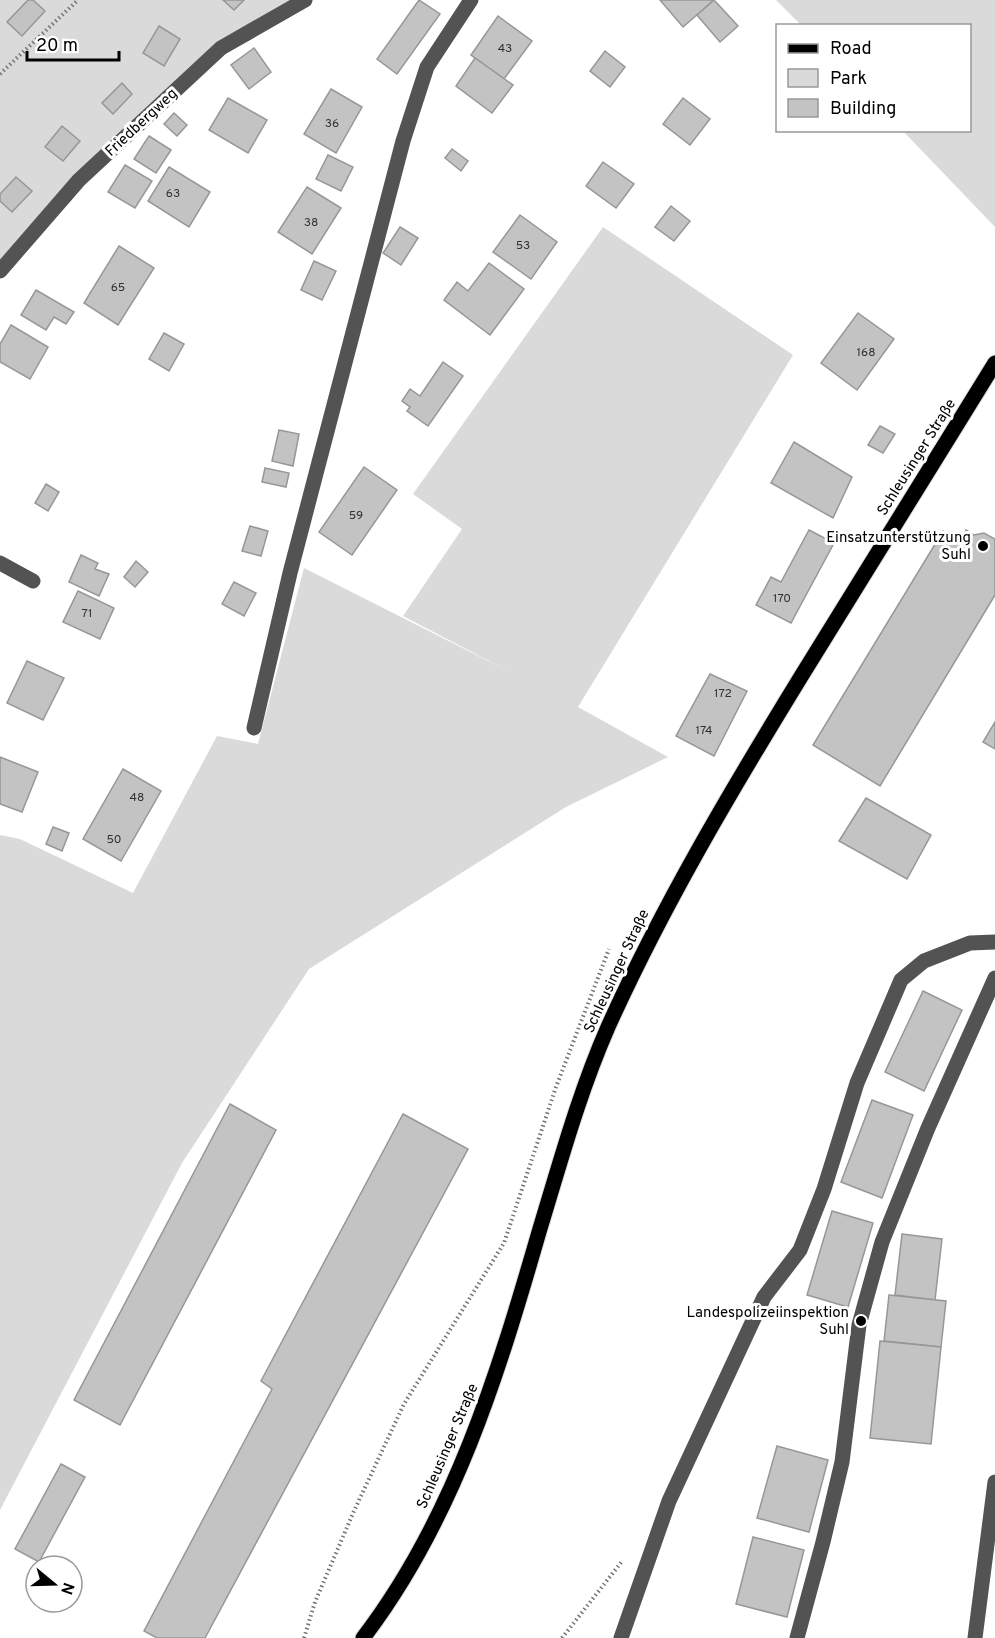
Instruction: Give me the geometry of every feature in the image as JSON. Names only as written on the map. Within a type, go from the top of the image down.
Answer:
[{"type":"main road","name":"Schleusinger Straße","points":[[363,1638],[387,1606],[429,1534],[479,1423],[518,1305],[567,1137],[607,1030],[661,917],[750,759],[995,363]]},
{"type":"street","name":"Friedbergweg","points":[[0,271],[79,180],[221,48],[305,0]]},
{"type":"street","points":[[254,728],[290,573],[403,141],[427,67],[471,0]]},
{"type":"street","points":[[0,563],[33,581]]},
{"type":"street","points":[[621,1638],[669,1501],[764,1297],[800,1250],[824,1189],[857,1083],[902,980],[924,962],[970,943],[995,942]]},
{"type":"street","points":[[993,982],[995,1006]]},
{"type":"street","points":[[797,1638],[842,1462],[859,1325],[882,1242],[928,1128],[993,982]]},
{"type":"street","points":[[975,1638],[995,1482]]},
{"type":"path","points":[[0,74],[78,0]]},
{"type":"path","points":[[304,1638],[315,1602],[404,1404],[504,1243],[556,1087],[609,949]]},
{"type":"path","points":[[562,1638],[628,1554]]},
{"type":"green space","points":[[0,0],[305,0],[263,23],[178,86],[0,271]]},
{"type":"green space","points":[[776,0],[995,0],[995,227],[904,132],[971,132],[971,24],[800,24]]},
{"type":"green space","points":[[603,227],[793,355],[578,707],[668,757],[566,807],[309,969],[182,1163],[0,1510],[0,835],[20,839],[133,893],[217,736],[258,744],[304,568],[510,672],[403,616],[462,529],[413,494]]},
{"type":"building","points":[[28,0],[33,0],[45,11],[22,36],[7,22]]},
{"type":"building","points":[[223,0],[244,0],[234,10]]},
{"type":"building","points":[[419,0],[440,14],[397,74],[377,59]]},
{"type":"building","points":[[660,0],[714,0],[683,27]]},
{"type":"building","points":[[714,0],[738,26],[720,42],[697,15]]},
{"type":"building","points":[[498,16],[532,41],[504,79],[471,55]]},
{"type":"building","points":[[159,26],[180,39],[164,66],[143,53]]},
{"type":"building","points":[[254,48],[271,72],[249,89],[231,65]]},
{"type":"building","points":[[605,51],[625,67],[610,87],[590,71]]},
{"type":"building","points":[[475,58],[513,85],[492,113],[456,86]]},
{"type":"building","points":[[122,83],[132,94],[113,114],[102,103]]},
{"type":"building","points":[[331,89],[362,107],[336,153],[304,134]]},
{"type":"building","points":[[228,98],[267,120],[248,153],[209,130]]},
{"type":"building","points":[[683,98],[710,119],[690,145],[663,124]]},
{"type":"building","points":[[174,113],[187,125],[177,136],[164,124]]},
{"type":"building","points":[[62,126],[80,141],[63,161],[45,147]]},
{"type":"building","points":[[149,136],[171,150],[156,173],[134,159]]},
{"type":"building","points":[[452,149],[468,161],[461,171],[445,158]]},
{"type":"building","points":[[328,155],[353,167],[341,191],[316,179]]},
{"type":"building","points":[[603,162],[634,184],[616,208],[586,186]]},
{"type":"building","points":[[125,165],[152,181],[135,208],[108,192]]},
{"type":"building","points":[[169,167],[210,192],[189,227],[148,201]]},
{"type":"building","points":[[16,177],[32,191],[12,212],[0,201],[0,194]]},
{"type":"building","points":[[307,187],[341,208],[312,254],[278,232]]},
{"type":"building","points":[[671,206],[690,221],[674,241],[655,227]]},
{"type":"building","points":[[520,215],[557,242],[531,279],[493,252]]},
{"type":"building","points":[[400,227],[418,238],[401,265],[383,253]]},
{"type":"building","points":[[119,246],[154,268],[118,325],[84,303]]},
{"type":"building","points":[[314,261],[336,271],[322,300],[301,290]]},
{"type":"building","points":[[489,263],[524,289],[490,335],[444,300],[457,282],[468,291]]},
{"type":"building","points":[[36,290],[74,312],[66,324],[54,317],[46,330],[21,315]]},
{"type":"building","points":[[858,313],[894,339],[857,390],[821,363]]},
{"type":"building","points":[[11,325],[48,347],[30,379],[0,362],[0,344]]},
{"type":"building","points":[[164,333],[184,344],[169,371],[149,359]]},
{"type":"building","points":[[443,362],[463,376],[428,426],[407,411],[410,407],[402,401],[410,389],[420,396]]},
{"type":"building","points":[[880,426],[895,434],[883,453],[868,445]]},
{"type":"building","points":[[279,430],[299,434],[293,466],[272,461]]},
{"type":"building","points":[[794,442],[852,477],[833,518],[771,483]]},
{"type":"building","points":[[364,467],[397,490],[352,555],[319,532]]},
{"type":"building","points":[[265,468],[289,473],[286,487],[262,482]]},
{"type":"building","points":[[46,484],[59,492],[48,511],[35,503]]},
{"type":"building","points":[[250,526],[268,531],[261,556],[242,551]]},
{"type":"building","points":[[809,530],[834,543],[791,623],[756,605],[771,577],[781,582]]},
{"type":"building","points":[[966,530],[974,535],[984,533],[995,539],[995,595],[880,786],[813,745],[943,531],[959,541]]},
{"type":"building","points":[[81,555],[98,563],[95,569],[109,574],[99,596],[69,582]]},
{"type":"building","points":[[136,561],[148,572],[135,587],[124,577]]},
{"type":"building","points":[[234,582],[256,593],[244,616],[222,604]]},
{"type":"building","points":[[78,591],[114,608],[100,639],[63,622]]},
{"type":"building","points":[[27,661],[64,678],[43,720],[7,703]]},
{"type":"building","points":[[710,674],[747,691],[714,756],[676,736]]},
{"type":"building","points":[[995,722],[995,749],[983,742]]},
{"type":"building","points":[[0,757],[38,772],[22,812],[0,804]]},
{"type":"building","points":[[123,769],[161,791],[121,861],[83,839]]},
{"type":"building","points":[[866,798],[931,835],[907,879],[839,841]]},
{"type":"building","points":[[53,827],[69,833],[62,851],[46,844]]},
{"type":"building","points":[[923,991],[962,1010],[924,1091],[885,1072]]},
{"type":"building","points":[[872,1100],[913,1115],[882,1198],[841,1182]]},
{"type":"building","points":[[230,1104],[276,1130],[120,1425],[74,1400]]},
{"type":"building","points":[[403,1114],[468,1149],[205,1638],[157,1638],[144,1631],[272,1389],[261,1381]]},
{"type":"building","points":[[832,1211],[873,1223],[848,1307],[807,1295]]},
{"type":"building","points":[[902,1234],[942,1239],[935,1300],[895,1295]]},
{"type":"building","points":[[889,1295],[946,1301],[941,1347],[884,1341]]},
{"type":"building","points":[[880,1341],[941,1347],[931,1444],[870,1438]]},
{"type":"building","points":[[777,1446],[828,1460],[809,1532],[757,1518]]},
{"type":"building","points":[[61,1464],[85,1477],[43,1554],[24,1554],[15,1549]]},
{"type":"building","points":[[753,1537],[804,1550],[787,1617],[736,1604]]},
{"type":"place","name":"Einsatzunterstützung Suhl","points":[[983,546]]},
{"type":"place","name":"Landespolizeiinspektion Suhl","points":[[861,1321]]}]
